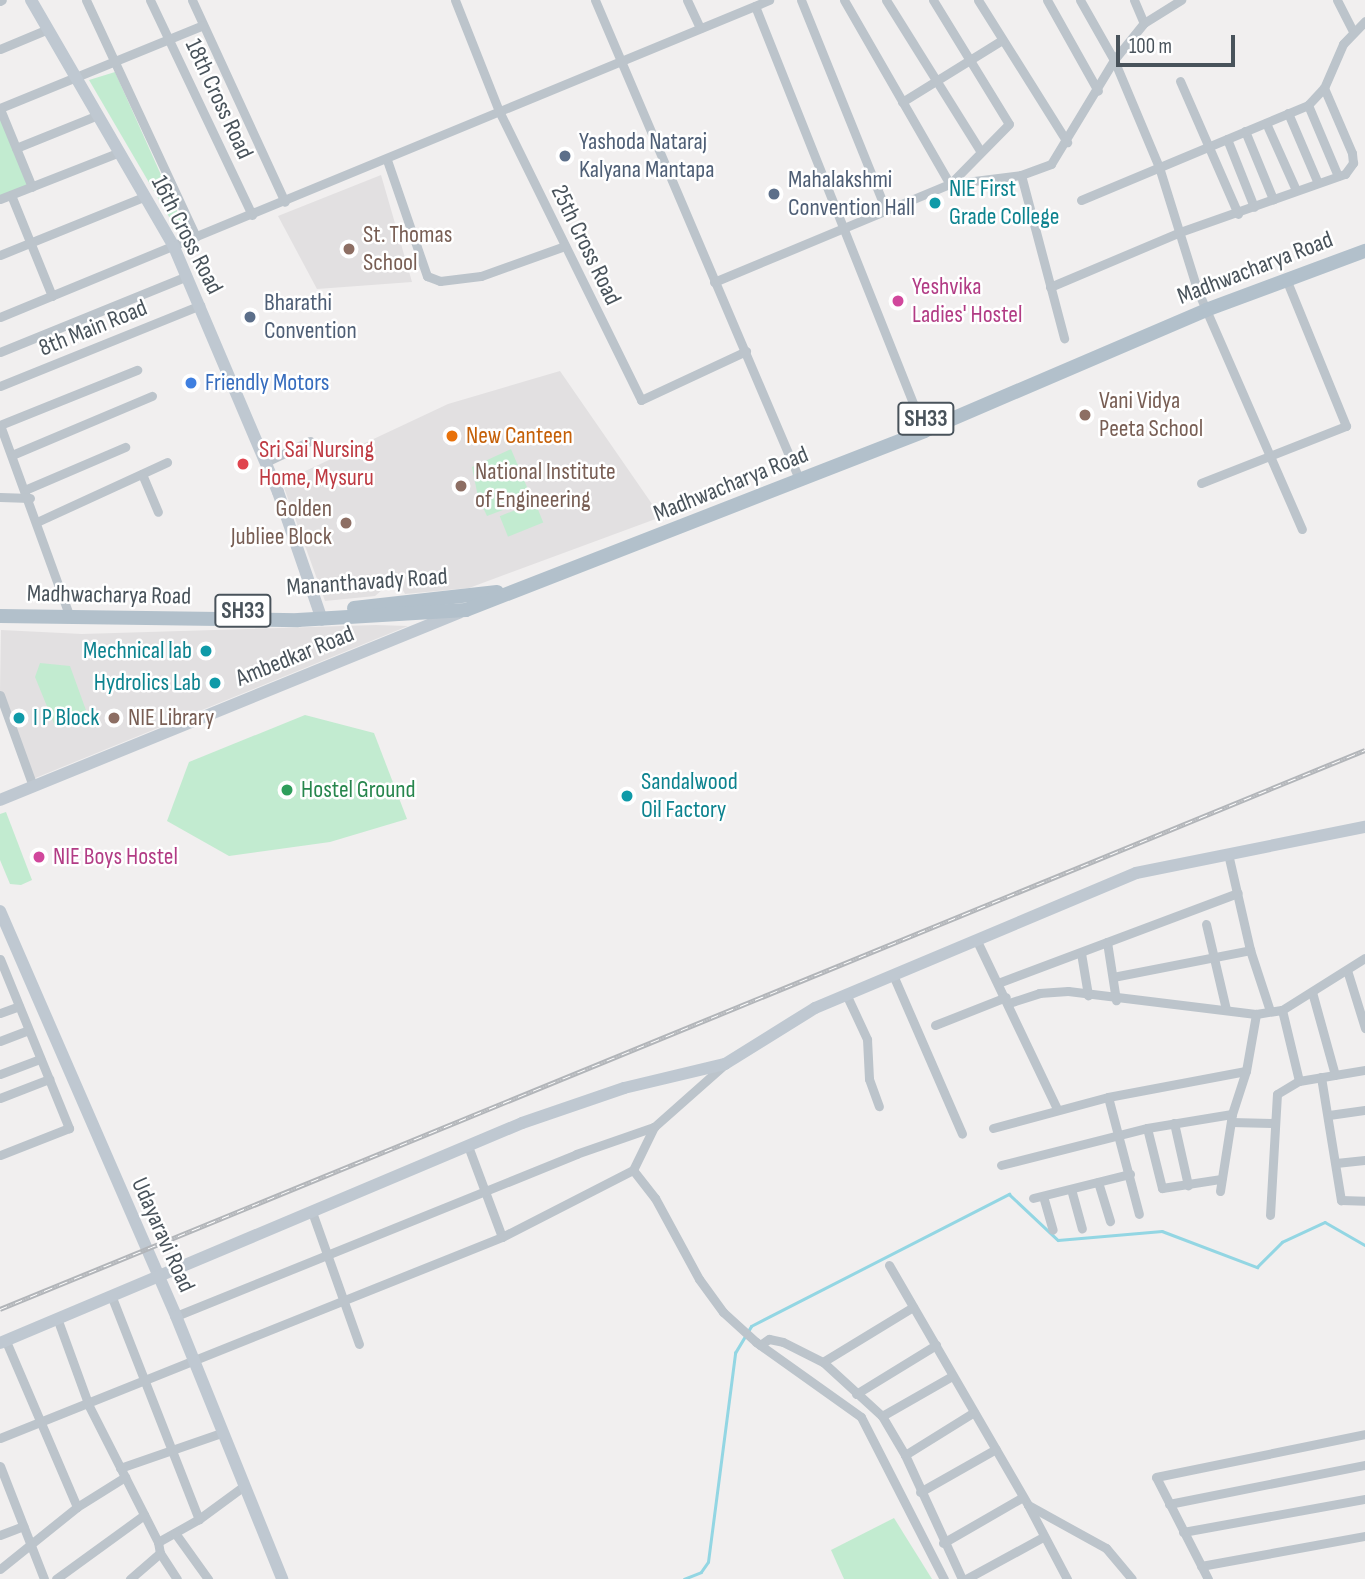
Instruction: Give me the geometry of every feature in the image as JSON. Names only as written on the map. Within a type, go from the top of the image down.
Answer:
[{"type":"main road","name":"Madhwacharya Road","points":[[321,615],[466,610],[923,426],[1204,306],[1365,243]]},
{"type":"main road","name":"Madhwacharya Road","points":[[1204,306],[1365,251]]},
{"type":"main road","name":"Madhwacharya Road","points":[[486,595],[799,476]]},
{"type":"main road","name":"Mananthavady Road","points":[[0,607],[69,613],[321,615],[486,595]]},
{"type":"main road","name":"Madhwacharya Road","points":[[0,616],[69,613]]},
{"type":"street","name":"16th Cross Road","points":[[31,0],[174,247],[266,462],[321,615]]},
{"type":"street","points":[[86,0],[196,237]]},
{"type":"street","name":"18th Cross Road","points":[[150,0],[252,215]]},
{"type":"street","points":[[192,0],[285,202]]},
{"type":"street","name":"25th Cross Road","points":[[455,0],[499,111],[641,400],[746,351]]},
{"type":"street","points":[[595,0],[799,476]]},
{"type":"street","points":[[687,0],[700,28]]},
{"type":"street","points":[[0,317],[387,160],[769,0]]},
{"type":"street","points":[[801,0],[885,208]]},
{"type":"street","points":[[844,0],[950,184]]},
{"type":"street","points":[[886,0],[981,152]]},
{"type":"street","points":[[933,0],[1009,124],[950,184]]},
{"type":"street","points":[[978,0],[1067,142]]},
{"type":"street","points":[[1047,0],[1098,91]]},
{"type":"street","points":[[1080,0],[1114,60],[1159,167],[1204,306],[1302,529]]},
{"type":"street","points":[[1134,0],[1144,23]]},
{"type":"street","points":[[714,282],[885,208],[950,184],[1021,175],[1051,164],[1098,91],[1114,60],[1144,23],[1181,0]]},
{"type":"street","points":[[1337,0],[1353,32]]},
{"type":"street","points":[[755,6],[923,426]]},
{"type":"street","points":[[1081,200],[1308,105],[1324,88],[1335,57],[1353,32],[1365,21]]},
{"type":"street","points":[[32,187],[0,109],[203,25]]},
{"type":"street","points":[[0,49],[48,29]]},
{"type":"street","points":[[902,102],[1002,40]]},
{"type":"street","points":[[1180,80],[1238,214]]},
{"type":"street","points":[[1050,287],[1181,232],[1238,214],[1317,181],[1338,176],[1353,163],[1324,88]]},
{"type":"street","points":[[1308,105],[1338,176]]},
{"type":"street","points":[[1288,113],[1317,181]]},
{"type":"street","points":[[16,148],[98,115]]},
{"type":"street","points":[[1266,123],[1296,190]]},
{"type":"street","points":[[1245,131],[1273,199]]},
{"type":"street","points":[[1227,139],[1254,207]]},
{"type":"street","points":[[0,199],[120,152]]},
{"type":"street","points":[[387,160],[427,276],[440,281],[481,276],[565,246]]},
{"type":"street","points":[[1021,175],[1064,338]]},
{"type":"street","points":[[11,195],[52,296]]},
{"type":"street","points":[[0,254],[146,196]]},
{"type":"street","points":[[0,352],[187,276]]},
{"type":"street","points":[[1201,483],[1346,426],[1286,279]]},
{"type":"street","name":"8th Main Road","points":[[0,386],[200,305]]},
{"type":"street","points":[[69,613],[39,521],[0,425],[137,370]]},
{"type":"street","points":[[12,454],[152,396]]},
{"type":"street","points":[[266,462],[310,441]]},
{"type":"street","points":[[0,498],[28,493],[125,447]]},
{"type":"street","points":[[39,521],[167,462]]},
{"type":"street","points":[[142,474],[158,512]]},
{"type":"street","name":"Ambedkar Road","points":[[0,800],[466,610],[486,595]]},
{"type":"street","points":[[0,695],[33,786]]},
{"type":"street","points":[[176,1316],[654,1127],[725,1064],[846,994],[1136,873],[1229,858],[1365,827]]},
{"type":"street","points":[[1229,858],[1250,950],[1270,1011]]},
{"type":"street","points":[[998,983],[1238,893]]},
{"type":"street","name":"Udayaravi Road","points":[[0,911],[176,1316],[191,1359],[282,1579]]},
{"type":"street","points":[[1206,924],[1226,1010]]},
{"type":"street","points":[[976,939],[1057,1109]]},
{"type":"street","points":[[1107,942],[1116,1000]]},
{"type":"street","points":[[1113,977],[1250,950]]},
{"type":"street","points":[[1081,953],[1088,995]]},
{"type":"street","points":[[935,1025],[1007,1000],[1055,991],[1256,1014],[1282,1010],[1365,958]]},
{"type":"street","points":[[0,959],[4,983],[19,1006],[69,1128],[0,1155]]},
{"type":"street","points":[[1347,970],[1365,1028]]},
{"type":"street","points":[[893,975],[962,1134]]},
{"type":"street","points":[[1311,992],[1335,1075]]},
{"type":"street","points":[[846,994],[867,1039],[869,1079],[879,1105]]},
{"type":"street","points":[[0,1013],[19,1006]]},
{"type":"street","points":[[1282,1010],[1299,1081]]},
{"type":"street","points":[[1220,1191],[1231,1118],[1246,1071],[1256,1014]]},
{"type":"street","points":[[0,1041],[28,1030]]},
{"type":"street","points":[[0,1074],[40,1059]]},
{"type":"street","points":[[77,1507],[3,1342],[468,1146],[624,1088],[725,1064]]},
{"type":"street","points":[[1270,1215],[1279,1090],[1299,1081],[1365,1070]]},
{"type":"street","points":[[993,1128],[1108,1097],[1246,1071]]},
{"type":"street","points":[[1321,1077],[1341,1200],[1365,1201]]},
{"type":"street","points":[[0,1098],[49,1079]]},
{"type":"street","points":[[1108,1097],[1139,1214]]},
{"type":"street","points":[[1329,1115],[1365,1110]]},
{"type":"street","points":[[1001,1166],[1174,1123],[1231,1118],[1275,1123]]},
{"type":"street","points":[[1174,1123],[1188,1185]]},
{"type":"street","points":[[0,1438],[39,1421],[89,1405],[191,1359],[343,1298],[502,1237],[633,1170],[654,1127]]},
{"type":"street","points":[[1147,1128],[1162,1188],[1221,1180]]},
{"type":"street","points":[[468,1146],[502,1237]]},
{"type":"street","points":[[1336,1163],[1365,1160]]},
{"type":"street","points":[[633,1170],[655,1198],[699,1279],[740,1327],[861,1417],[944,1579]]},
{"type":"street","points":[[1053,1230],[1038,1197],[1130,1174]]},
{"type":"street","points":[[1098,1182],[1110,1221]]},
{"type":"street","points":[[1071,1189],[1082,1229]]},
{"type":"street","points":[[312,1212],[359,1343]]},
{"type":"street","points":[[889,1265],[996,1449],[1067,1579]]},
{"type":"street","points":[[111,1295],[199,1519]]},
{"type":"street","points":[[823,1362],[913,1307]]},
{"type":"street","points":[[57,1318],[89,1405],[158,1542],[160,1553],[177,1579]]},
{"type":"street","points":[[758,1343],[769,1339],[783,1342],[823,1362],[881,1416],[905,1455],[943,1543],[964,1579],[1042,1536]]},
{"type":"street","points":[[856,1394],[936,1345]]},
{"type":"street","points":[[881,1416],[952,1376]]},
{"type":"street","points":[[905,1455],[974,1412]]},
{"type":"street","points":[[0,1569],[123,1472],[221,1433]]},
{"type":"street","points":[[1208,1579],[1156,1477],[1365,1434]]},
{"type":"street","points":[[920,1492],[996,1449]]},
{"type":"street","points":[[1168,1504],[1365,1465]]},
{"type":"street","points":[[0,1466],[44,1579]]},
{"type":"street","points":[[158,1542],[199,1519],[243,1486]]},
{"type":"street","points":[[1183,1532],[1365,1499]]},
{"type":"street","points":[[943,1543],[1025,1501]]},
{"type":"street","points":[[1025,1501],[1106,1548],[1132,1579]]},
{"type":"street","points":[[56,1579],[144,1515]]},
{"type":"street","points":[[0,1535],[23,1526]]},
{"type":"street","points":[[175,1533],[208,1579]]},
{"type":"street","points":[[1201,1566],[1365,1536]]},
{"type":"street","points":[[136,1577],[160,1553]]},
{"type":"shaded area","name":"St. Thomas School","points":[[381,175],[412,282],[317,289],[278,216]]},
{"type":"shaded area","name":"National Institute of Engineering","points":[[560,371],[661,517],[469,588],[405,594],[400,585],[389,584],[375,596],[325,601],[282,482],[448,404]]},
{"type":"shaded area","points":[[408,626],[33,779],[0,691],[1,630],[82,634]]},
{"type":"green space","points":[[115,72],[183,224],[175,227],[89,80]]},
{"type":"green space","points":[[0,117],[28,185],[0,197]]},
{"type":"green space","points":[[511,449],[532,499],[487,516],[478,497],[472,467]]},
{"type":"green space","points":[[535,502],[543,522],[508,537],[500,516]]},
{"type":"green space","points":[[40,663],[70,666],[87,713],[72,713],[55,726],[35,677]]},
{"type":"green space","name":"Hostel Ground","points":[[305,715],[374,733],[407,819],[330,842],[229,856],[167,821],[189,762]]},
{"type":"green space","points":[[6,812],[32,880],[21,885],[10,884],[0,860],[0,814]]},
{"type":"green space","points":[[894,1518],[932,1579],[844,1579],[831,1550]]},
{"type":"waterway","points":[[684,1579],[701,1572],[708,1562],[735,1353],[751,1326],[1009,1194],[1058,1240],[1162,1231],[1257,1267],[1282,1242],[1325,1222],[1365,1245]]},
{"type":"railway","points":[[0,1309],[1365,750]]},
{"type":"place","name":"Yashoda Nataraj Kalyana Mantapa","points":[[565,156]]},
{"type":"place","name":"Mahalakshmi Convention Hall","points":[[774,194]]},
{"type":"place","name":"NIE First Grade College","points":[[935,203]]},
{"type":"place","name":"St. Thomas School","points":[[349,249]]},
{"type":"place","name":"Yeshvika Ladies' Hostel","points":[[898,301]]},
{"type":"place","name":"Bharathi Convention","points":[[250,317]]},
{"type":"place","name":"Friendly Motors","points":[[191,383]]},
{"type":"place","name":"Vani Vidya Peeta School","points":[[1085,415]]},
{"type":"place","name":"New Canteen","points":[[452,436]]},
{"type":"place","name":"Sri Sai Nursing Home, Mysuru","points":[[243,464]]},
{"type":"place","name":"National Institute of Engineering","points":[[461,486]]},
{"type":"place","name":"Golden Jubliee Block","points":[[346,523]]},
{"type":"place","name":"Mechnical lab","points":[[206,651]]},
{"type":"place","name":"Hydrolics Lab","points":[[215,683]]},
{"type":"place","name":"I P Block","points":[[19,718]]},
{"type":"place","name":"NIE Library","points":[[114,718]]},
{"type":"place","name":"Hostel Ground","points":[[287,790]]},
{"type":"place","name":"Sandalwood Oil Factory","points":[[627,796]]},
{"type":"place","name":"NIE Boys Hostel","points":[[39,857]]}]
